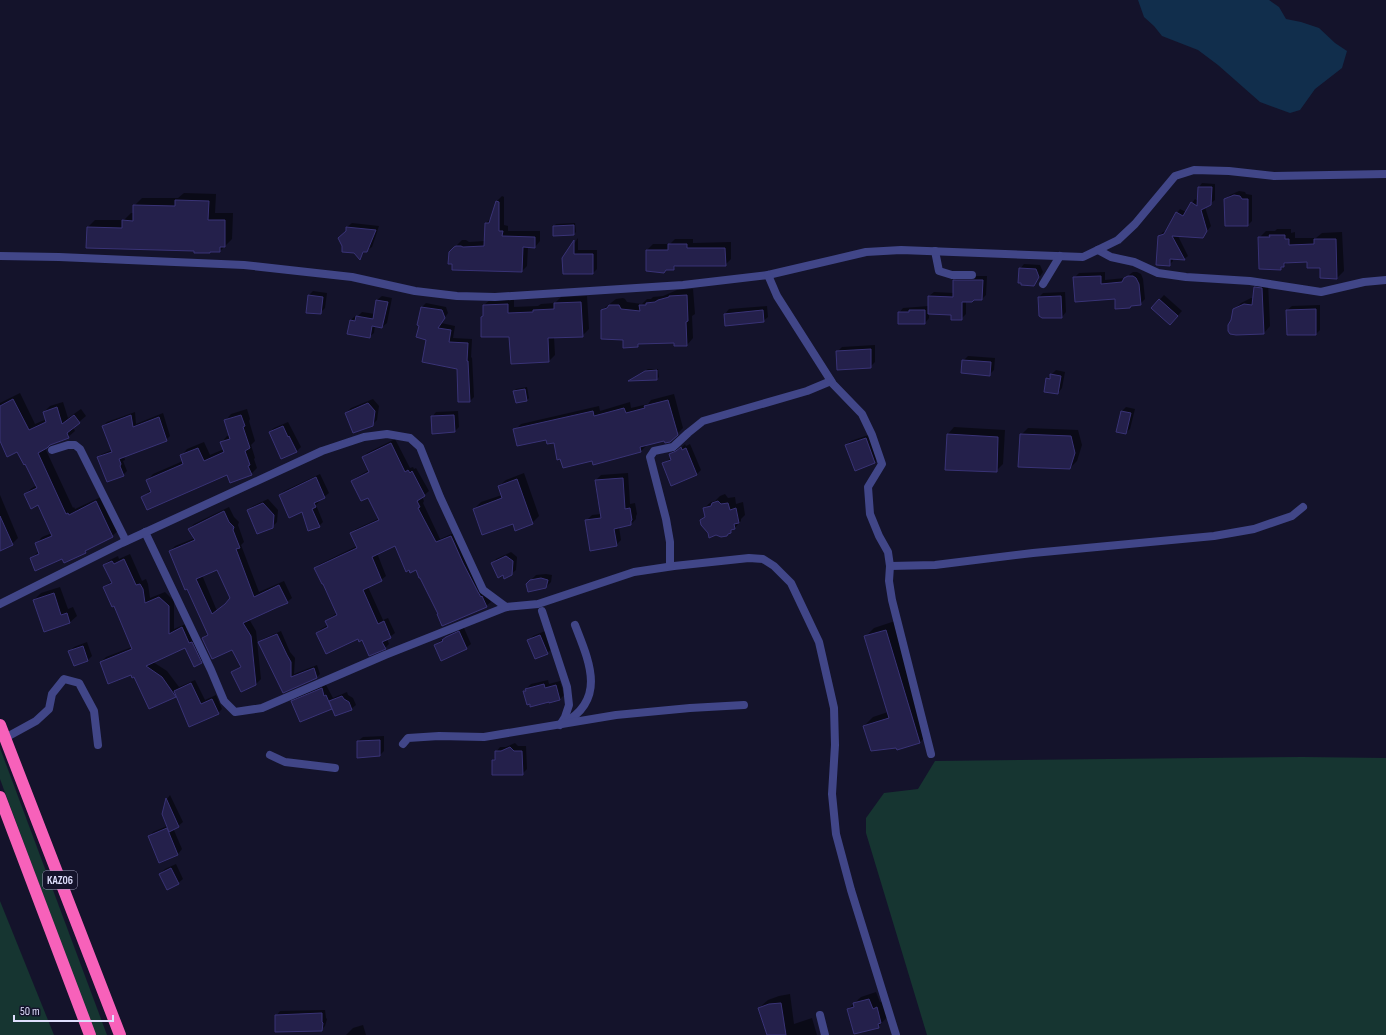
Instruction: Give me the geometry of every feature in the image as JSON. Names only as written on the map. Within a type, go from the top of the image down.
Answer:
[{"type":"highway","name":"KАZ06","points":[[0,725],[120,1035]]},
{"type":"highway","name":"KАZ06","points":[[0,798],[90,1035]]},
{"type":"street","points":[[0,256],[244,265],[352,277],[457,296],[495,297],[683,285],[768,274],[866,252],[901,250],[1083,257],[1118,240],[1176,176],[1194,170],[1229,171],[1274,176],[1386,174]]},
{"type":"street","points":[[1098,250],[1111,257],[1134,262],[1158,273],[1186,277],[1250,281],[1321,292],[1364,282],[1386,280]]},
{"type":"street","points":[[935,251],[939,271],[952,275],[972,275]]},
{"type":"street","points":[[1043,284],[1060,256]]},
{"type":"street","points":[[768,274],[777,296],[831,381],[862,414],[872,435],[882,464],[868,487],[870,514],[888,552],[890,566],[889,582],[892,600],[931,754]]},
{"type":"street","points":[[670,566],[670,542],[666,519],[650,458],[654,451],[673,446],[703,421],[807,391],[831,381]]},
{"type":"street","points":[[0,604],[126,541],[322,451],[364,437],[387,434],[410,438],[420,447],[440,498],[483,590],[506,607]]},
{"type":"street","points":[[52,450],[68,444],[75,445],[80,449],[126,541]]},
{"type":"street","points":[[890,566],[935,565],[1033,553],[1214,536],[1254,529],[1292,516],[1303,507]]},
{"type":"street","points":[[145,532],[224,700],[235,712],[262,708],[385,655],[506,607],[538,604],[634,572],[670,566],[749,558],[763,559],[774,566],[794,589],[819,642],[834,708],[832,794],[836,834],[851,890],[896,1035]]},
{"type":"street","points":[[542,611],[567,687],[569,705],[565,717],[560,725]]},
{"type":"street","points":[[560,725],[570,720],[581,710],[587,702],[591,685],[590,665],[575,625]]},
{"type":"street","points":[[5,738],[36,721],[49,709],[52,694],[64,679],[79,683],[94,711],[98,746]]},
{"type":"street","points":[[402,744],[408,738],[439,736],[484,737],[616,715],[690,708],[744,705]]},
{"type":"street","points":[[270,755],[285,762],[335,768]]},
{"type":"street","points":[[820,1015],[825,1035]]},
{"type":"green space","points":[[0,748],[107,1035],[95,1035],[0,779]]},
{"type":"green space","points":[[1302,757],[1386,758],[1386,1035],[927,1035],[866,833],[866,818],[884,793],[918,789],[935,761]]},
{"type":"green space","points":[[0,901],[54,1035],[0,1035]]},
{"type":"water","points":[[1138,0],[1269,0],[1279,7],[1286,19],[1319,28],[1335,43],[1347,51],[1342,68],[1315,89],[1300,110],[1290,113],[1260,102],[1218,65],[1198,50],[1162,36],[1144,17]]},
{"type":"building","points":[[1198,187],[1212,187],[1211,205],[1201,210],[1207,231],[1203,238],[1172,236],[1185,260],[1170,259],[1170,266],[1156,265],[1158,236],[1164,234],[1176,212],[1183,216],[1191,202],[1197,206]]},
{"type":"building","points":[[1234,195],[1240,196],[1242,199],[1248,199],[1248,226],[1225,226],[1224,199]]},
{"type":"building","points":[[175,200],[209,201],[208,220],[225,220],[225,247],[220,247],[220,252],[194,253],[194,251],[86,248],[87,227],[122,228],[122,220],[133,221],[133,205],[175,206]]},
{"type":"building","points":[[496,201],[499,202],[499,231],[503,231],[502,236],[535,237],[535,248],[523,247],[522,272],[452,270],[452,264],[448,264],[449,252],[454,247],[484,246],[485,223],[489,223]]},
{"type":"building","points":[[574,225],[574,235],[553,236],[553,226]]},
{"type":"building","points":[[346,227],[376,230],[367,252],[363,252],[360,260],[354,253],[342,252],[342,246],[338,238],[346,231]]},
{"type":"building","points":[[1269,235],[1285,235],[1285,239],[1289,239],[1289,245],[1314,244],[1314,239],[1336,239],[1337,279],[1320,278],[1320,268],[1307,268],[1307,262],[1284,263],[1284,267],[1281,267],[1281,270],[1259,269],[1258,237],[1270,237]]},
{"type":"building","points":[[574,240],[574,254],[593,254],[593,274],[563,274],[562,258]]},
{"type":"building","points":[[668,244],[687,244],[687,248],[725,248],[726,266],[674,266],[674,270],[666,270],[664,273],[646,271],[646,250],[668,250]]},
{"type":"building","points":[[1019,268],[1036,269],[1039,277],[1034,286],[1021,285],[1021,283],[1018,283]]},
{"type":"building","points":[[1101,276],[1101,284],[1122,282],[1124,278],[1128,276],[1133,276],[1136,278],[1139,284],[1141,305],[1131,306],[1130,308],[1115,309],[1115,299],[1075,302],[1073,277]]},
{"type":"building","points":[[953,280],[983,280],[982,300],[962,302],[962,320],[951,320],[951,315],[928,314],[928,296],[953,297]]},
{"type":"building","points":[[1254,287],[1262,288],[1264,334],[1230,334],[1228,331],[1228,325],[1231,320],[1233,309],[1244,304],[1252,305]]},
{"type":"building","points":[[308,295],[323,297],[321,314],[306,313]]},
{"type":"building","points":[[687,295],[687,346],[674,346],[674,343],[638,344],[638,347],[623,348],[623,340],[601,339],[601,310],[607,308],[609,305],[619,305],[621,309],[640,311],[639,305],[646,305],[646,303],[655,302],[669,296]]},
{"type":"building","points":[[1061,296],[1062,318],[1042,318],[1039,316],[1038,297]]},
{"type":"building","points":[[1159,299],[1178,316],[1170,325],[1151,308]]},
{"type":"building","points":[[376,300],[388,302],[382,328],[372,326],[370,338],[347,334],[350,320],[355,321],[356,316],[373,319]]},
{"type":"building","points":[[581,302],[583,337],[548,338],[549,362],[511,364],[509,337],[481,337],[481,317],[483,316],[483,305],[508,304],[508,313],[554,309],[554,303]]},
{"type":"building","points":[[421,307],[442,310],[445,318],[438,328],[451,330],[449,342],[468,343],[467,361],[470,402],[458,402],[457,369],[422,362],[426,340],[416,337]]},
{"type":"building","points":[[1316,309],[1316,335],[1287,335],[1286,310]]},
{"type":"building","points":[[763,310],[764,322],[725,326],[724,314]]},
{"type":"building","points":[[909,310],[925,310],[925,324],[898,324],[898,312],[909,312]]},
{"type":"building","points":[[871,349],[871,368],[837,370],[836,351]]},
{"type":"building","points":[[962,360],[991,362],[990,376],[961,373]]},
{"type":"building","points":[[657,370],[657,380],[628,381],[645,371]]},
{"type":"building","points":[[1050,374],[1061,376],[1058,394],[1044,392],[1046,378],[1050,379]]},
{"type":"building","points":[[525,389],[527,401],[516,403],[513,391]]},
{"type":"building","points":[[13,399],[29,430],[46,422],[43,412],[57,407],[62,424],[74,415],[80,423],[67,433],[69,438],[50,445],[38,453],[66,514],[68,513],[69,515],[96,501],[113,537],[85,551],[86,553],[64,563],[62,559],[35,571],[30,558],[39,554],[35,543],[52,536],[38,505],[31,509],[24,494],[37,488],[25,464],[24,465],[17,452],[7,457],[0,441],[0,406]]},
{"type":"building","points":[[668,400],[678,435],[670,442],[665,443],[664,441],[640,447],[641,452],[593,465],[592,461],[563,468],[560,459],[557,460],[554,443],[547,444],[546,440],[517,446],[513,429],[593,411],[594,416],[624,408],[626,413],[645,408],[644,406]]},
{"type":"building","points":[[368,403],[375,411],[373,426],[353,433],[345,413]]},
{"type":"building","points":[[1121,411],[1131,413],[1126,434],[1116,432]]},
{"type":"building","points":[[131,415],[133,427],[159,417],[167,441],[119,459],[124,476],[107,482],[97,457],[112,452],[102,426]]},
{"type":"building","points":[[241,415],[245,426],[243,427],[250,448],[245,451],[250,465],[248,466],[252,475],[230,483],[227,475],[147,510],[141,497],[151,492],[146,480],[183,464],[180,455],[198,448],[204,461],[224,452],[220,442],[230,439],[224,420]]},
{"type":"building","points":[[454,415],[455,432],[432,434],[431,416]]},
{"type":"building","points":[[283,426],[297,452],[281,459],[269,432]]},
{"type":"building","points":[[947,434],[998,437],[997,472],[945,470]]},
{"type":"building","points":[[1020,434],[1071,436],[1075,453],[1070,469],[1018,467]]},
{"type":"building","points":[[866,438],[875,463],[855,471],[845,445]]},
{"type":"building","points":[[391,443],[405,472],[408,470],[410,473],[412,471],[425,496],[417,501],[420,507],[418,508],[436,542],[451,536],[463,563],[487,607],[442,626],[438,614],[416,570],[410,573],[409,570],[406,572],[395,546],[372,557],[382,581],[363,590],[378,624],[384,621],[391,638],[382,642],[386,649],[369,656],[362,640],[359,642],[358,639],[326,654],[316,633],[328,627],[325,621],[337,615],[314,568],[357,548],[350,533],[379,520],[368,498],[361,501],[351,481],[369,472],[362,457]]},
{"type":"building","points":[[681,447],[682,450],[686,448],[697,475],[671,486],[662,463],[671,460],[669,454]]},
{"type":"building","points":[[316,477],[325,498],[314,503],[316,507],[312,509],[320,527],[308,531],[302,512],[289,518],[279,495]]},
{"type":"building","points":[[623,478],[625,509],[630,508],[632,520],[631,525],[614,529],[617,546],[590,551],[585,520],[601,518],[595,480]]},
{"type":"building","points":[[517,479],[533,524],[515,531],[513,524],[482,535],[473,509],[502,498],[498,486]]},
{"type":"building","points":[[718,501],[721,504],[728,503],[730,510],[736,508],[739,523],[734,524],[735,529],[731,530],[731,533],[727,536],[721,537],[716,535],[709,538],[708,533],[701,525],[700,520],[705,517],[703,508],[711,506],[712,503]]},
{"type":"building","points":[[263,503],[274,515],[273,528],[257,534],[247,510]]},
{"type":"building","points":[[224,511],[229,522],[234,527],[233,530],[240,548],[236,549],[254,597],[279,585],[288,603],[243,623],[251,636],[256,685],[241,692],[231,672],[241,667],[232,650],[212,659],[202,638],[208,635],[187,589],[185,590],[169,551],[195,540],[188,529]],"holes":[[[217,570],[230,598],[212,614],[196,579]]]},
{"type":"building","points":[[0,516],[13,545],[0,551]]},
{"type":"building","points":[[506,556],[513,561],[512,575],[504,579],[503,575],[498,578],[491,563]]},
{"type":"building","points":[[124,559],[136,585],[140,584],[143,589],[145,603],[159,597],[169,606],[169,634],[182,627],[189,643],[192,642],[202,663],[194,667],[185,648],[146,666],[162,677],[176,697],[149,709],[134,677],[132,678],[131,675],[108,684],[100,662],[132,649],[114,606],[112,607],[103,587],[112,583],[103,565],[112,561],[114,564]]},
{"type":"building","points":[[541,578],[548,580],[546,588],[528,592],[526,584],[530,580]]},
{"type":"building","points":[[54,593],[61,615],[67,613],[70,623],[44,632],[33,600]]},
{"type":"building","points":[[886,630],[920,743],[897,750],[896,748],[871,751],[863,726],[889,718],[864,636]]},
{"type":"building","points":[[459,631],[467,649],[441,661],[434,645]]},
{"type":"building","points":[[277,634],[291,662],[291,677],[314,668],[317,678],[283,693],[258,642]]},
{"type":"building","points":[[540,635],[548,654],[535,659],[527,640]]},
{"type":"building","points":[[83,646],[88,661],[74,666],[68,651]]},
{"type":"building","points":[[191,683],[201,704],[212,699],[219,714],[189,727],[174,691]]},
{"type":"building","points":[[544,684],[545,688],[556,685],[560,700],[530,707],[530,704],[527,705],[523,691],[526,691],[525,689]]},
{"type":"building","points":[[322,688],[324,696],[326,695],[332,709],[300,722],[291,701]]},
{"type":"building","points":[[342,696],[349,702],[352,710],[335,716],[329,701]]},
{"type":"building","points":[[380,740],[380,756],[357,758],[357,741]]},
{"type":"building","points":[[510,747],[514,751],[522,751],[523,775],[492,775],[492,760],[495,760],[495,751],[501,751]]},
{"type":"building","points":[[166,798],[179,827],[169,832],[162,814]]},
{"type":"building","points":[[167,828],[178,855],[159,863],[148,836]]},
{"type":"building","points":[[171,868],[179,884],[167,890],[159,874]]},
{"type":"building","points":[[869,999],[873,1009],[877,1007],[881,1023],[878,1024],[879,1028],[854,1034],[847,1009],[854,1007],[853,1003]]},
{"type":"building","points":[[781,1003],[786,1035],[767,1035],[758,1008],[769,1004]]},
{"type":"building","points":[[322,1013],[322,1031],[275,1032],[275,1015]]}]
